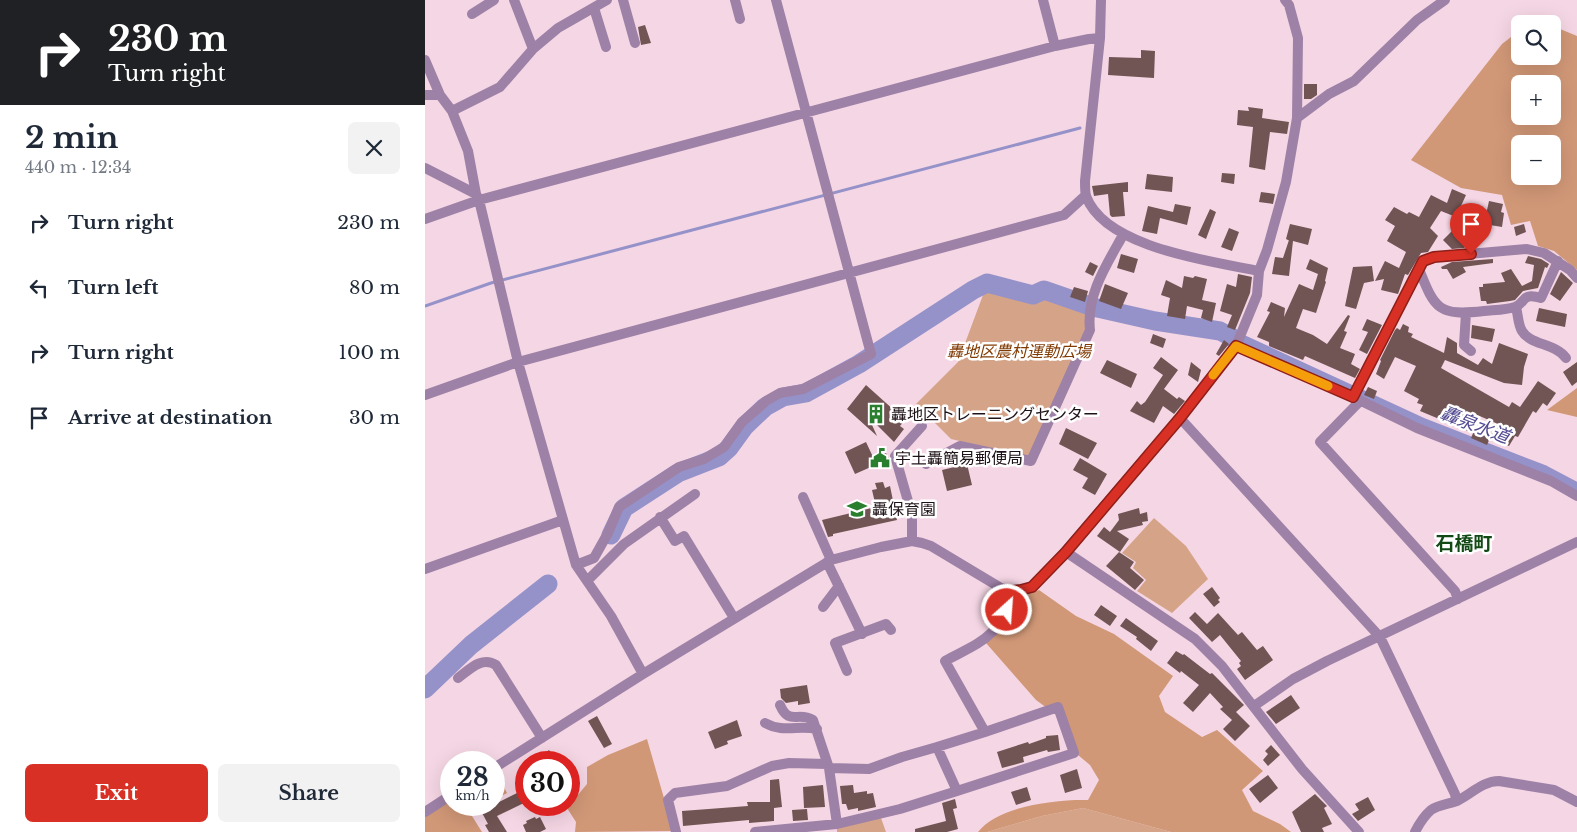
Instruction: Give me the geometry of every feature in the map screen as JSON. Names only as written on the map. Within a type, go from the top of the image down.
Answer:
[{"type":"street","points":[[472,14],[494,0]]},
{"type":"street","points":[[514,0],[533,48]]},
{"type":"street","points":[[452,111],[500,87],[533,48],[558,28],[607,0]]},
{"type":"street","points":[[623,0],[635,43]]},
{"type":"street","points":[[735,0],[740,20]]},
{"type":"street","points":[[577,565],[594,558],[608,533],[619,507],[679,467],[704,459],[724,447],[742,422],[766,401],[780,393],[803,389],[871,354],[775,0]]},
{"type":"street","points":[[1043,0],[1055,46]]},
{"type":"street","points":[[1101,0],[1100,38],[1085,181],[1086,195],[1095,211],[1123,235],[1144,244],[1191,257],[1259,271]]},
{"type":"street","points":[[505,761],[643,674],[829,561],[881,547],[912,542],[931,546],[1001,588],[1012,591],[1032,587],[1066,552],[1180,418],[1236,346],[1257,295],[1259,271],[1267,250],[1286,182],[1297,118],[1298,38],[1289,5],[1285,0]]},
{"type":"street","points":[[1297,118],[1329,94],[1354,81],[1417,20],[1445,0]]},
{"type":"street","points":[[594,8],[606,47]]},
{"type":"street","points":[[425,219],[477,197],[806,114],[1055,46],[1100,38]]},
{"type":"street","points":[[425,60],[440,95],[452,111],[468,151],[477,197],[518,362],[577,565],[611,616],[643,674]]},
{"type":"street","points":[[425,95],[440,95]]},
{"type":"street","points":[[425,168],[477,197]]},
{"type":"street","points":[[425,395],[518,362],[1065,215],[1086,195]]},
{"type":"street","points":[[925,464],[960,446],[1031,461],[1090,330],[1089,316],[1091,304],[1101,276],[1123,235]]},
{"type":"street","points":[[1458,599],[1455,591],[1320,442],[1357,399],[1423,261],[1434,257],[1527,249],[1544,253],[1558,261],[1577,278]]},
{"type":"street","points":[[1419,269],[1428,293],[1439,308],[1449,312],[1466,313],[1516,307],[1526,297],[1535,296],[1541,298],[1558,261]]},
{"type":"street","points":[[1516,307],[1522,331],[1525,335],[1529,339],[1561,352],[1566,358]]},
{"type":"street","points":[[1466,313],[1464,345],[1471,351]]},
{"type":"street","points":[[1236,346],[1357,399],[1417,428],[1551,481],[1577,496]]},
{"type":"street","points":[[1180,418],[1380,637],[1455,794],[1455,801]]},
{"type":"street","points":[[912,542],[912,515],[895,456],[922,426]]},
{"type":"street","points":[[587,581],[624,544],[695,494]]},
{"type":"street","points":[[803,497],[839,586],[862,634]]},
{"type":"street","points":[[661,517],[675,541],[684,536],[734,618]]},
{"type":"street","points":[[425,569],[563,520]]},
{"type":"street","points":[[1254,706],[1293,679],[1327,661],[1577,542]]},
{"type":"street","points":[[1066,552],[1195,639],[1222,666],[1302,768],[1359,832]]},
{"type":"street","points":[[823,607],[839,586]]},
{"type":"street","points":[[985,732],[945,661],[985,640],[999,626],[1007,610],[1012,591]]},
{"type":"street","points":[[847,671],[835,643],[886,624],[891,630]]},
{"type":"street","points":[[458,678],[482,662],[490,662],[496,665],[543,738]]},
{"type":"street","points":[[780,705],[783,713],[790,717],[807,716],[813,720],[828,766],[837,824]]},
{"type":"street","points":[[676,832],[668,800],[675,793],[727,786],[773,766],[789,763],[869,769],[985,732],[1058,706],[1074,753],[900,809],[837,824],[755,832]]},
{"type":"street","points":[[765,723],[774,728],[807,727],[817,729]]},
{"type":"street","points":[[937,747],[957,791]]},
{"type":"street","points":[[1415,832],[1432,809],[1472,794],[1489,781],[1554,790],[1577,802]]},
{"type":"street","points":[[425,812],[440,803]]},
{"type":"green space","name":"轟地区農村運動広場","points":[[986,287],[1040,300],[1043,293],[1087,308],[1087,328],[1029,457],[951,439],[916,404],[958,362]]},
{"type":"green space","points":[[1154,518],[1186,546],[1208,579],[1172,613],[1137,591],[1146,580],[1133,568],[1136,562],[1122,553]]},
{"type":"green space","points":[[1083,808],[1171,832],[987,832],[1042,816]]},
{"type":"green space","points":[[881,818],[886,832],[837,832],[837,827]]},
{"type":"shaded area","points":[[1561,29],[1577,36],[1577,270],[1554,251],[1538,246],[1530,221],[1511,225],[1502,195],[1461,188],[1411,160],[1502,44],[1511,37],[1511,65],[1561,65]]},
{"type":"shaded area","points":[[1577,388],[1577,417],[1547,410]]},
{"type":"shaded area","points":[[1039,590],[1076,616],[1114,634],[1173,676],[1159,696],[1165,712],[1202,737],[1217,730],[1263,771],[1242,790],[1253,811],[1280,824],[1291,832],[1171,832],[1083,808],[1042,816],[987,832],[978,832],[987,823],[1013,810],[1045,803],[1088,800],[1099,780],[1090,765],[1078,755],[1060,704],[1047,708],[1036,700],[986,643],[1000,631],[1011,616],[1015,596],[1027,595]]},
{"type":"shaded area","points":[[647,739],[672,831],[575,832],[576,822],[572,816],[580,816],[580,792],[587,784],[587,767],[608,755]]},
{"type":"shaded area","points":[[440,807],[440,816],[472,816],[482,832],[425,832],[425,817]]},
{"type":"building","points":[[645,25],[651,43],[641,45],[638,27]]},
{"type":"building","points":[[1141,50],[1155,51],[1154,78],[1108,75],[1109,57],[1141,58]]},
{"type":"building","points":[[1304,84],[1317,84],[1317,95],[1311,99],[1304,99]]},
{"type":"building","points":[[1248,107],[1263,109],[1262,118],[1289,122],[1287,134],[1270,132],[1265,170],[1249,167],[1253,127],[1237,125],[1238,110],[1249,111]]},
{"type":"building","points":[[1222,173],[1235,174],[1234,184],[1221,182]]},
{"type":"building","points":[[1147,174],[1173,177],[1172,192],[1145,189]]},
{"type":"building","points":[[1128,182],[1128,192],[1123,192],[1125,216],[1112,217],[1110,215],[1108,194],[1094,196],[1092,186]]},
{"type":"building","points":[[1452,189],[1466,195],[1456,217],[1441,211],[1430,228],[1438,236],[1428,252],[1421,253],[1408,275],[1405,274],[1398,294],[1381,290],[1384,279],[1375,281],[1385,261],[1399,268],[1406,252],[1387,241],[1395,226],[1385,220],[1394,207],[1407,214],[1409,212],[1419,217],[1431,195],[1447,203]]},
{"type":"building","points":[[1261,192],[1275,194],[1273,204],[1259,202]]},
{"type":"building","points":[[1489,201],[1503,204],[1501,212],[1504,213],[1502,227],[1484,224]]},
{"type":"building","points":[[1175,204],[1191,207],[1187,225],[1160,218],[1157,234],[1142,231],[1148,206],[1173,212]]},
{"type":"building","points":[[1210,209],[1216,212],[1206,239],[1198,235]]},
{"type":"building","points":[[1465,218],[1481,232],[1464,248],[1452,249],[1443,240]]},
{"type":"building","points":[[1290,224],[1312,229],[1308,245],[1293,241],[1289,276],[1272,274],[1275,257],[1283,258],[1289,240],[1286,239]]},
{"type":"building","points":[[1524,224],[1526,232],[1516,236],[1514,227]]},
{"type":"building","points":[[1229,228],[1239,232],[1232,251],[1221,247]]},
{"type":"building","points":[[1121,254],[1138,259],[1134,273],[1117,268]]},
{"type":"building","points":[[1528,256],[1541,259],[1549,264],[1547,268],[1545,267],[1538,288],[1523,291],[1515,300],[1487,304],[1486,301],[1481,301],[1479,287],[1483,287],[1483,284],[1505,282],[1501,273],[1511,269],[1522,286],[1532,281],[1534,265],[1525,263]]},
{"type":"building","points":[[1310,259],[1328,268],[1326,282],[1316,313],[1303,309],[1296,328],[1313,335],[1327,344],[1348,315],[1350,316],[1344,331],[1347,332],[1340,348],[1355,354],[1351,364],[1360,369],[1355,378],[1305,356],[1303,360],[1269,346],[1269,342],[1257,337],[1270,312],[1267,311],[1271,302],[1285,308],[1284,317],[1299,284],[1313,290],[1318,274],[1306,269]]},
{"type":"building","points":[[1493,259],[1493,263],[1463,267],[1466,272],[1453,279],[1447,269],[1442,269],[1441,267],[1452,262]]},
{"type":"building","points":[[1090,262],[1098,266],[1093,276],[1085,272]]},
{"type":"building","points":[[1372,266],[1374,281],[1364,283],[1356,309],[1345,306],[1353,267]]},
{"type":"building","points":[[1561,272],[1573,283],[1560,301],[1550,294]]},
{"type":"building","points":[[1238,274],[1252,277],[1250,293],[1235,330],[1227,327],[1232,315],[1220,311],[1227,284],[1236,287]]},
{"type":"building","points":[[1184,276],[1207,279],[1202,300],[1216,303],[1212,322],[1201,318],[1203,310],[1187,306],[1185,319],[1167,316],[1170,298],[1161,295],[1166,280],[1182,288]]},
{"type":"building","points":[[1105,284],[1128,293],[1121,309],[1099,301]]},
{"type":"building","points":[[1074,287],[1088,291],[1085,302],[1070,297]]},
{"type":"building","points":[[1539,308],[1567,314],[1565,327],[1536,321]]},
{"type":"building","points":[[1367,319],[1382,325],[1367,354],[1359,350],[1368,332],[1362,330]]},
{"type":"building","points":[[1403,324],[1409,327],[1408,332],[1413,334],[1411,337],[1444,353],[1447,337],[1457,343],[1457,353],[1478,365],[1483,358],[1492,364],[1499,343],[1528,354],[1522,385],[1504,383],[1445,360],[1441,368],[1509,407],[1512,402],[1520,407],[1538,381],[1556,393],[1547,406],[1543,403],[1536,413],[1533,411],[1518,437],[1515,436],[1509,446],[1491,437],[1498,424],[1475,414],[1468,431],[1420,411],[1423,405],[1417,403],[1419,399],[1404,391],[1416,366],[1395,357],[1384,379],[1376,374],[1380,360],[1395,330],[1397,328],[1400,330]]},
{"type":"building","points":[[1472,325],[1495,329],[1492,342],[1471,338]]},
{"type":"building","points":[[1153,334],[1166,339],[1163,348],[1150,343]]},
{"type":"building","points":[[1224,340],[1229,344],[1219,356],[1216,354]]},
{"type":"building","points":[[1161,357],[1178,370],[1164,389],[1177,399],[1179,397],[1185,401],[1174,414],[1163,406],[1154,423],[1130,411],[1137,401],[1141,405],[1145,402],[1163,375],[1153,368]]},
{"type":"building","points":[[1107,360],[1137,374],[1131,388],[1100,373]]},
{"type":"building","points":[[1191,362],[1201,370],[1198,382],[1188,375]]},
{"type":"building","points":[[1577,362],[1577,382],[1572,386],[1563,372]]},
{"type":"building","name":"轟地区トレーニングセンター","points":[[866,385],[905,420],[900,426],[904,429],[894,442],[868,416],[877,436],[847,409]]},
{"type":"building","points":[[1368,387],[1377,391],[1374,399],[1364,395]]},
{"type":"building","points":[[1066,428],[1097,443],[1088,459],[1059,444]]},
{"type":"building","points":[[1474,431],[1490,438],[1487,445],[1471,438]]},
{"type":"building","points":[[866,442],[873,457],[885,451],[889,459],[855,474],[845,452]]},
{"type":"building","points":[[1080,458],[1107,474],[1095,495],[1082,488],[1088,478],[1073,470]]},
{"type":"building","points":[[967,464],[972,485],[947,491],[942,470]]},
{"type":"building","points":[[883,482],[885,488],[890,486],[897,520],[833,534],[833,536],[828,537],[822,520],[876,507],[872,490],[877,489],[875,483]]},
{"type":"building","points":[[1139,508],[1140,514],[1147,512],[1148,521],[1142,522],[1143,525],[1117,531],[1129,539],[1120,552],[1097,536],[1104,527],[1110,532],[1119,520],[1118,514]]},
{"type":"building","points":[[1119,552],[1134,562],[1130,568],[1144,580],[1135,590],[1106,566]]},
{"type":"building","points":[[1212,587],[1220,598],[1218,600],[1220,602],[1214,607],[1203,594]]},
{"type":"building","points":[[1101,605],[1117,616],[1110,626],[1094,615]]},
{"type":"building","points":[[1195,612],[1207,624],[1218,613],[1238,635],[1242,632],[1257,650],[1263,646],[1273,660],[1245,680],[1237,669],[1241,666],[1239,663],[1241,661],[1220,635],[1212,642],[1189,618]]},
{"type":"building","points":[[1126,618],[1158,641],[1151,651],[1136,639],[1137,637],[1120,626]]},
{"type":"building","points":[[1176,651],[1184,654],[1210,674],[1212,673],[1244,705],[1236,712],[1250,726],[1235,741],[1223,729],[1232,720],[1220,709],[1223,707],[1210,693],[1193,712],[1183,703],[1199,685],[1167,663]]},
{"type":"building","points":[[807,685],[810,703],[798,705],[798,701],[786,703],[781,698],[780,689]]},
{"type":"building","points":[[1291,695],[1300,708],[1276,724],[1266,712]]},
{"type":"building","points":[[597,716],[612,744],[604,748],[588,721]]},
{"type":"building","points":[[737,720],[742,736],[727,741],[728,744],[715,749],[708,732]]},
{"type":"building","points":[[1058,735],[1060,750],[1048,752],[1047,750],[1023,757],[1024,762],[1002,768],[997,752],[1028,742],[1029,744],[1046,738],[1046,736]]},
{"type":"building","points":[[1271,745],[1280,755],[1268,766],[1263,760],[1268,754],[1265,751]]},
{"type":"building","points":[[1077,769],[1082,788],[1065,793],[1060,775]]},
{"type":"building","points":[[1268,775],[1278,788],[1260,803],[1249,789]]},
{"type":"building","points":[[779,779],[782,807],[774,808],[774,821],[749,823],[749,820],[683,826],[682,811],[748,806],[747,802],[770,802],[770,780]]},
{"type":"building","points":[[823,785],[825,807],[804,808],[803,787]]},
{"type":"building","points":[[853,785],[854,793],[867,791],[867,794],[873,793],[876,807],[858,811],[858,808],[848,810],[846,804],[842,804],[840,786]]},
{"type":"building","points":[[1027,787],[1031,800],[1016,805],[1011,792]]},
{"type":"building","points":[[515,794],[515,807],[505,812],[505,799]]},
{"type":"building","points":[[1315,794],[1327,806],[1324,808],[1332,824],[1322,828],[1324,832],[1301,832],[1292,812]]},
{"type":"building","points":[[1368,797],[1375,810],[1358,821],[1352,814],[1359,810],[1355,804]]},
{"type":"building","points":[[955,799],[957,808],[953,809],[958,829],[947,832],[915,832],[915,829],[946,821],[942,803]]},
{"type":"building","points":[[807,809],[808,820],[793,821],[792,810]]},
{"type":"building","points":[[484,816],[497,816],[507,832],[489,832],[485,825],[488,824]]},
{"type":"building","points":[[535,817],[536,819],[540,817],[546,829],[540,832],[526,832],[523,825],[527,823],[526,821]]},
{"type":"waterway","points":[[425,306],[491,283],[1080,128]]},
{"type":"waterway","points":[[611,535],[624,508],[678,473],[719,457],[729,448],[745,426],[765,407],[783,397],[806,393],[859,364],[973,290],[987,283],[1033,295],[1044,290],[1093,307],[1155,321],[1220,331],[1233,338]]},
{"type":"waterway","name":"轟泉水道","points":[[1242,340],[1350,390]]},
{"type":"waterway","name":"轟泉水道","points":[[1359,394],[1424,424],[1545,471],[1577,488]]},
{"type":"waterway","points":[[425,689],[471,645],[548,584]]},
{"type":"slow traffic","points":[[1213,375],[1236,346],[1328,386]]},
{"type":"place","name":"轟地区トレーニングセンター","points":[[876,414]]},
{"type":"place","name":"宇土轟簡易郵便局","points":[[880,458]]},
{"type":"place","name":"轟保育園","points":[[857,509]]},
{"type":"district","name":"石橋町","points":[[1464,543]]},
{"type":"route","points":[[1007,610],[1012,591],[1032,587],[1066,552],[1180,418],[1236,346],[1353,397],[1423,261],[1434,257],[1471,254]]}]
